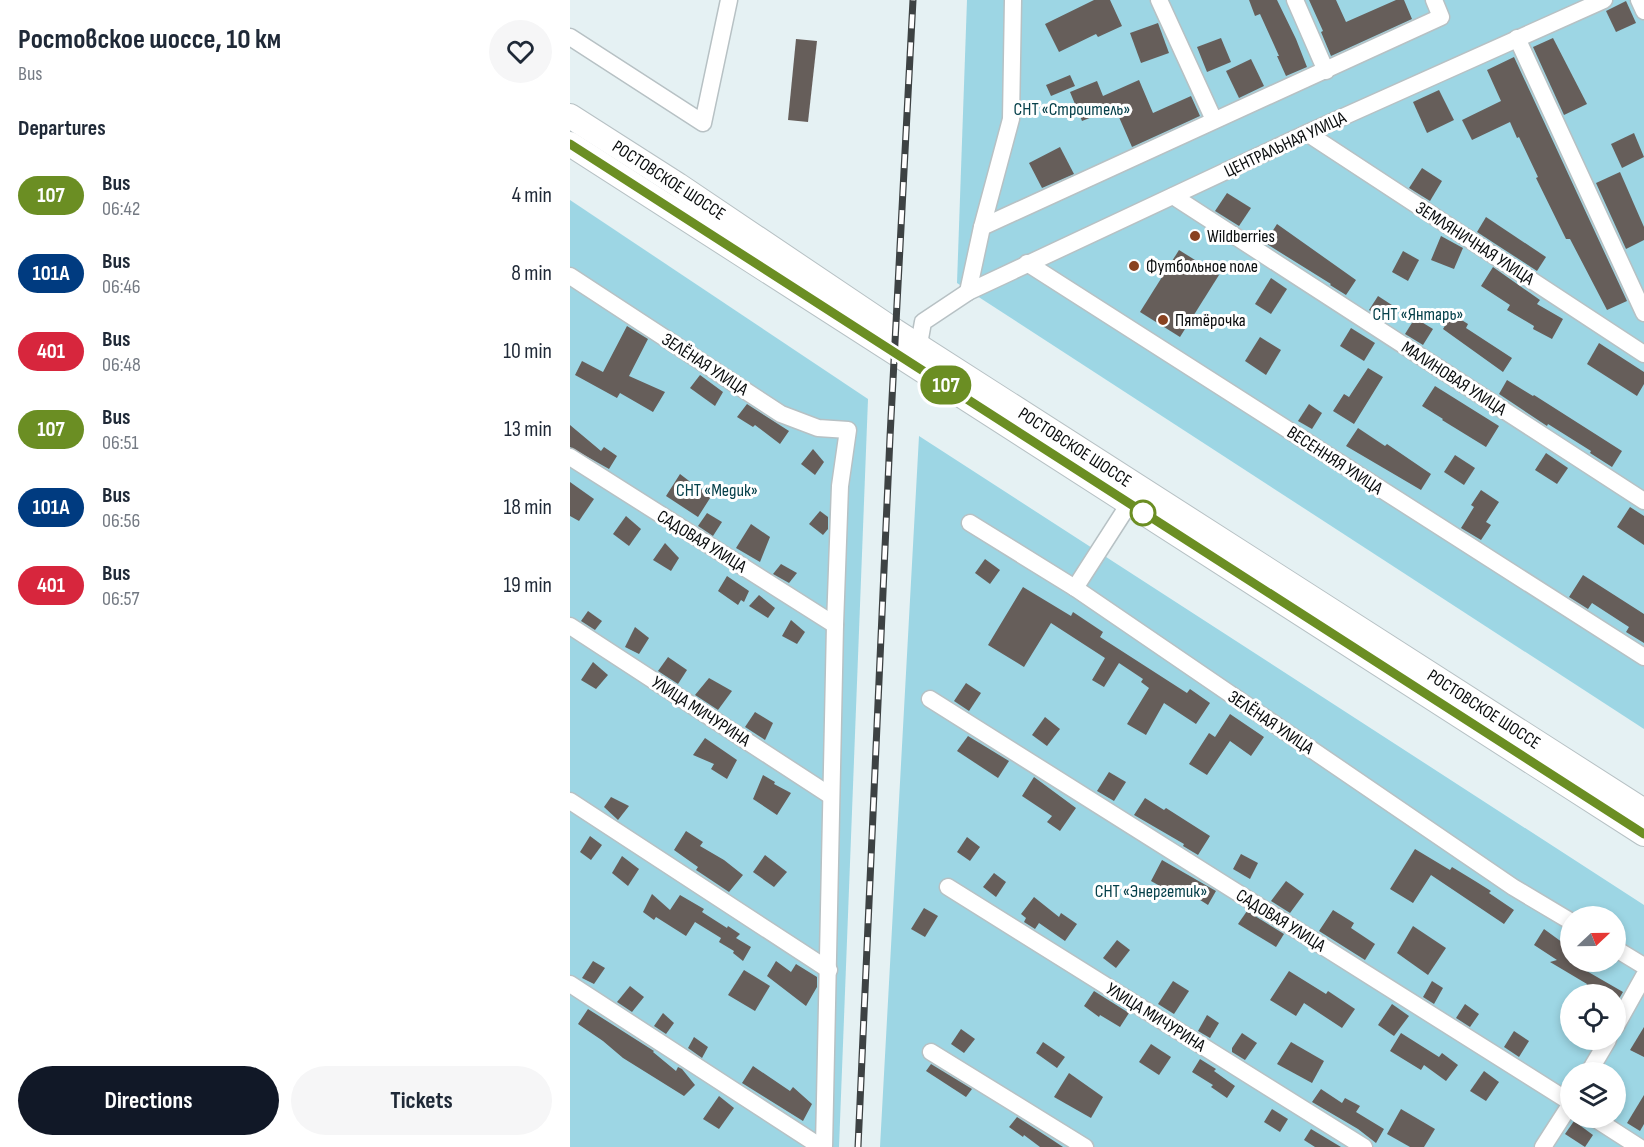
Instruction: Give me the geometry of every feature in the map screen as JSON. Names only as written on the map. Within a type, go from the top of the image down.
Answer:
[{"type":"highway","name":"РОСТОВСКОЕ ШОССЕ","points":[[570,116],[678,185],[1129,504],[1644,834]]},
{"type":"highway","name":"РОСТОВСКОЕ ШОССЕ","points":[[570,144],[917,356],[1644,811]]},
{"type":"street","points":[[570,37],[703,123],[729,0]]},
{"type":"street","points":[[968,292],[982,227],[1011,119],[1014,0]]},
{"type":"street","points":[[1159,0],[1214,120]]},
{"type":"street","points":[[1295,0],[1326,71]]},
{"type":"street","points":[[982,227],[1441,17],[1434,0]]},
{"type":"street","name":"ЦЕНТРАЛЬНАЯ УЛИЦА","points":[[917,356],[923,322],[968,292],[1307,133],[1604,0]]},
{"type":"street","points":[[1639,0],[1644,11]]},
{"type":"street","points":[[1517,38],[1644,313]]},
{"type":"street","name":"ЗЕМЛЯНИЧНАЯ УЛИЦА","points":[[1307,133],[1644,354]]},
{"type":"street","name":"МАЛИНОВАЯ УЛИЦА","points":[[1173,196],[1644,501]]},
{"type":"street","name":"ВЕСЕННЯЯ УЛИЦА","points":[[1027,263],[1644,657]]},
{"type":"street","name":"ЗЕЛЁНАЯ УЛИЦА","points":[[570,276],[781,414],[818,428],[848,430],[840,486],[835,625]]},
{"type":"street","name":"САДОВАЯ УЛИЦА","points":[[570,457],[835,625]]},
{"type":"street","points":[[1075,588],[1129,504]]},
{"type":"street","name":"ЗЕЛЁНАЯ УЛИЦА","points":[[970,523],[1075,588],[1513,887],[1560,915]]},
{"type":"street","points":[[822,1147],[829,969],[835,625]]},
{"type":"street","name":"УЛИЦА МИЧУРИНА","points":[[570,626],[831,796]]},
{"type":"street","name":"САДОВАЯ УЛИЦА","points":[[930,699],[1560,1098]]},
{"type":"street","points":[[570,801],[829,969]]},
{"type":"street","name":"УЛИЦА МИЧУРИНА","points":[[948,887],[1364,1147]]},
{"type":"street","points":[[1626,954],[1644,966]]},
{"type":"street","points":[[1626,1008],[1644,976]]},
{"type":"street","points":[[570,984],[822,1147]]},
{"type":"street","points":[[931,1052],[1085,1147]]},
{"type":"street","points":[[1543,1147],[1560,1120]]},
{"type":"street","points":[[1610,1128],[1639,1147]]},
{"type":"green space","name":"СНТ «Янтарь»","points":[[967,0],[1644,0],[1644,729],[957,283]]},
{"type":"green space","name":"СНТ «Медик»","points":[[570,200],[868,399],[839,1147],[570,1147]]},
{"type":"green space","name":"СНТ «Энергетик»","points":[[919,436],[1644,905],[1644,1147],[880,1147]]},
{"type":"building","points":[[1094,0],[1110,0],[1122,26],[1098,37],[1096,34],[1059,52],[1045,24]]},
{"type":"building","points":[[1249,0],[1277,0],[1307,67],[1286,76],[1260,14],[1255,16]]},
{"type":"building","points":[[1309,0],[1336,0],[1346,22],[1396,0],[1404,0],[1412,19],[1331,56]]},
{"type":"building","points":[[1626,1],[1636,23],[1616,32],[1606,11]]},
{"type":"building","points":[[1158,23],[1169,53],[1141,63],[1130,33]]},
{"type":"building","points":[[1221,38],[1231,62],[1207,72],[1197,47]]},
{"type":"building","points":[[1553,38],[1587,104],[1564,115],[1533,47]]},
{"type":"building","points":[[796,39],[817,41],[808,122],[788,120]]},
{"type":"building","points":[[1514,57],[1627,301],[1607,310],[1570,239],[1566,239],[1510,122],[1472,140],[1462,120],[1501,101],[1487,70]]},
{"type":"building","points":[[1251,59],[1264,86],[1239,98],[1226,71]]},
{"type":"building","points":[[1070,75],[1075,86],[1051,96],[1046,85]]},
{"type":"building","points":[[1139,80],[1153,113],[1191,96],[1200,116],[1132,147],[1115,108],[1082,121],[1070,92],[1097,81],[1103,96]]},
{"type":"building","points":[[1439,90],[1454,120],[1427,133],[1413,102]]},
{"type":"building","points":[[1634,133],[1644,157],[1622,168],[1611,144]]},
{"type":"building","points":[[1060,147],[1074,174],[1042,188],[1029,163]]},
{"type":"building","points":[[1422,168],[1442,181],[1430,201],[1409,188]]},
{"type":"building","points":[[1620,172],[1644,227],[1644,240],[1626,249],[1596,183]]},
{"type":"building","points":[[1227,193],[1251,208],[1239,226],[1215,211]]},
{"type":"building","points":[[1486,217],[1546,257],[1537,271],[1477,232]]},
{"type":"building","points":[[1277,224],[1356,280],[1346,295],[1265,243]]},
{"type":"building","points":[[1441,236],[1463,248],[1454,269],[1431,260]]},
{"type":"building","points":[[1179,250],[1219,275],[1180,337],[1140,312]]},
{"type":"building","points":[[1403,251],[1419,260],[1408,281],[1392,272]]},
{"type":"building","points":[[1493,267],[1540,300],[1537,304],[1563,319],[1552,339],[1533,329],[1534,326],[1507,310],[1510,305],[1481,286]]},
{"type":"building","points":[[1271,278],[1287,289],[1271,314],[1255,304]]},
{"type":"building","points":[[1378,296],[1395,307],[1386,321],[1369,310]]},
{"type":"building","points":[[1452,314],[1468,324],[1466,328],[1512,358],[1503,372],[1443,329]]},
{"type":"building","points":[[1415,318],[1433,329],[1423,345],[1405,334]]},
{"type":"building","points":[[627,326],[648,339],[629,376],[665,392],[653,412],[620,393],[617,398],[575,375],[582,361],[603,372]]},
{"type":"building","points":[[1351,328],[1375,343],[1364,361],[1340,346]]},
{"type":"building","points":[[1260,337],[1281,350],[1266,375],[1245,361]]},
{"type":"building","points":[[1599,343],[1644,372],[1644,384],[1637,396],[1587,364]]},
{"type":"building","points":[[1368,368],[1383,377],[1354,424],[1333,411],[1344,394],[1349,397]]},
{"type":"building","points":[[700,375],[723,392],[715,406],[690,388]]},
{"type":"building","points":[[1507,380],[1622,451],[1612,467],[1590,453],[1591,451],[1548,424],[1547,426],[1499,394]]},
{"type":"building","points":[[1435,386],[1499,426],[1486,447],[1422,406]]},
{"type":"building","points":[[747,404],[789,431],[780,444],[755,425],[753,427],[737,417]]},
{"type":"building","points":[[1309,404],[1322,413],[1312,429],[1298,421]]},
{"type":"building","points":[[570,425],[601,451],[604,447],[617,456],[609,469],[570,447]]},
{"type":"building","points":[[1358,428],[1385,446],[1387,444],[1431,474],[1421,490],[1346,446]]},
{"type":"building","points":[[813,449],[824,462],[815,475],[801,464]]},
{"type":"building","points":[[1546,453],[1568,468],[1557,484],[1535,470]]},
{"type":"building","points":[[1455,455],[1475,468],[1464,485],[1444,472]]},
{"type":"building","points":[[680,474],[712,495],[698,517],[666,496]]},
{"type":"building","points":[[570,482],[594,499],[579,521],[570,516]]},
{"type":"building","points":[[1481,490],[1499,502],[1486,522],[1491,525],[1481,540],[1461,528],[1474,507],[1471,505]]},
{"type":"building","points":[[1630,507],[1644,516],[1644,545],[1617,527]]},
{"type":"building","points":[[820,511],[828,517],[828,529],[823,535],[809,524]]},
{"type":"building","points":[[707,513],[722,522],[713,536],[698,526]]},
{"type":"building","points":[[626,516],[641,529],[629,546],[613,534]]},
{"type":"building","points":[[751,524],[770,537],[760,562],[736,548]]},
{"type":"building","points":[[665,543],[679,558],[671,571],[653,560]]},
{"type":"building","points":[[985,559],[1000,570],[990,584],[975,573]]},
{"type":"building","points":[[781,564],[797,573],[789,583],[773,574]]},
{"type":"building","points":[[1583,575],[1644,614],[1644,643],[1626,632],[1629,627],[1592,603],[1588,609],[1569,597]]},
{"type":"building","points":[[727,576],[749,591],[744,602],[741,600],[738,605],[718,591]]},
{"type":"building","points":[[1023,587],[1071,616],[1073,612],[1103,632],[1100,637],[1187,693],[1190,689],[1210,703],[1196,724],[1164,703],[1146,735],[1127,724],[1149,688],[1141,682],[1143,679],[1119,663],[1104,687],[1092,680],[1105,658],[1051,623],[1024,667],[988,645]]},
{"type":"building","points":[[759,595],[775,608],[768,618],[749,606]]},
{"type":"building","points":[[588,611],[602,621],[595,630],[581,621]]},
{"type":"building","points":[[791,620],[805,632],[797,644],[782,636]]},
{"type":"building","points":[[635,627],[649,638],[639,654],[625,647]]},
{"type":"building","points":[[668,657],[687,670],[678,684],[658,671]]},
{"type":"building","points":[[593,662],[608,675],[596,689],[581,680]]},
{"type":"building","points":[[709,678],[732,691],[718,710],[695,695]]},
{"type":"building","points":[[966,683],[981,693],[969,711],[954,701]]},
{"type":"building","points":[[755,712],[773,723],[765,740],[745,727]]},
{"type":"building","points":[[1230,714],[1264,737],[1251,756],[1230,741],[1207,775],[1189,764],[1209,733],[1215,737]]},
{"type":"building","points":[[1045,717],[1060,729],[1047,746],[1032,735]]},
{"type":"building","points":[[968,736],[1009,761],[998,778],[957,751]]},
{"type":"building","points":[[705,738],[737,760],[727,779],[711,769],[714,764],[693,755]]},
{"type":"building","points":[[1109,772],[1126,782],[1114,801],[1097,791]]},
{"type":"building","points":[[763,775],[791,793],[777,815],[753,799]]},
{"type":"building","points":[[1034,777],[1076,808],[1060,831],[1047,822],[1052,816],[1022,796]]},
{"type":"building","points":[[611,797],[629,806],[618,820],[604,807]]},
{"type":"building","points":[[1145,798],[1164,810],[1166,808],[1210,836],[1198,855],[1183,846],[1184,844],[1134,815]]},
{"type":"building","points":[[686,831],[703,842],[700,846],[724,860],[743,875],[729,892],[696,870],[698,867],[674,850]]},
{"type":"building","points":[[590,836],[602,845],[591,860],[580,852]]},
{"type":"building","points":[[967,837],[980,847],[970,861],[957,852]]},
{"type":"building","points":[[1415,849],[1450,870],[1452,867],[1475,881],[1514,910],[1504,924],[1431,875],[1413,903],[1390,889]]},
{"type":"building","points":[[1241,854],[1258,863],[1250,879],[1233,869]]},
{"type":"building","points":[[765,855],[787,872],[774,887],[753,872]]},
{"type":"building","points":[[622,856],[639,869],[628,886],[612,873]]},
{"type":"building","points":[[1162,860],[1216,891],[1208,905],[1178,886],[1174,894],[1151,881]]},
{"type":"building","points":[[994,873],[1006,882],[996,897],[983,887]]},
{"type":"building","points":[[1286,881],[1304,894],[1290,913],[1271,901]]},
{"type":"building","points":[[652,894],[670,910],[680,895],[704,909],[702,912],[740,934],[736,938],[751,947],[743,961],[733,953],[734,951],[719,942],[721,938],[695,922],[686,936],[656,917],[654,920],[643,912]]},
{"type":"building","points":[[1034,897],[1059,917],[1061,913],[1077,924],[1065,941],[1039,923],[1035,929],[1024,922],[1026,918],[1021,914]]},
{"type":"building","points":[[924,908],[938,916],[925,937],[911,929]]},
{"type":"building","points":[[1333,910],[1354,923],[1351,928],[1375,944],[1365,960],[1319,931]]},
{"type":"building","points":[[1247,911],[1284,934],[1276,947],[1238,924]]},
{"type":"building","points":[[1413,926],[1446,948],[1428,975],[1397,953]]},
{"type":"building","points":[[1544,929],[1560,941],[1560,968],[1550,962],[1557,960],[1534,945]]},
{"type":"building","points":[[1117,940],[1130,950],[1116,968],[1103,958]]},
{"type":"building","points":[[593,961],[605,968],[594,984],[582,978]]},
{"type":"building","points":[[776,961],[791,972],[796,964],[817,977],[817,987],[806,1006],[767,976]]},
{"type":"building","points":[[744,970],[770,986],[755,1011],[728,995]]},
{"type":"building","points":[[1289,971],[1326,994],[1328,991],[1355,1009],[1342,1028],[1304,1003],[1296,1016],[1270,1000]]},
{"type":"building","points":[[1567,972],[1588,972],[1609,984],[1587,984]]},
{"type":"building","points":[[1173,981],[1189,991],[1174,1014],[1158,1004]]},
{"type":"building","points":[[1432,981],[1443,988],[1434,1004],[1423,997]]},
{"type":"building","points":[[630,986],[644,997],[632,1012],[617,1002]]},
{"type":"building","points":[[1094,991],[1129,1013],[1120,1027],[1100,1015],[1099,1017],[1084,1006]]},
{"type":"building","points":[[1392,1004],[1409,1016],[1394,1036],[1378,1025]]},
{"type":"building","points":[[1465,1004],[1479,1014],[1470,1027],[1456,1018]]},
{"type":"building","points":[[588,1009],[654,1051],[676,1071],[678,1067],[682,1069],[695,1085],[684,1096],[623,1058],[578,1024]]},
{"type":"building","points":[[663,1013],[674,1023],[666,1034],[654,1026]]},
{"type":"building","points":[[1207,1015],[1219,1023],[1210,1038],[1198,1031]]},
{"type":"building","points":[[1644,1027],[1644,1057],[1630,1050]]},
{"type":"building","points":[[961,1029],[975,1039],[964,1053],[951,1044]]},
{"type":"building","points":[[1514,1031],[1529,1041],[1519,1057],[1504,1047]]},
{"type":"building","points":[[1242,1033],[1257,1043],[1245,1060],[1232,1052],[1232,1048]]},
{"type":"building","points":[[1401,1033],[1439,1057],[1442,1053],[1458,1065],[1446,1081],[1424,1065],[1421,1070],[1390,1051]]},
{"type":"building","points":[[694,1037],[708,1047],[702,1058],[688,1048]]},
{"type":"building","points":[[1043,1042],[1065,1057],[1057,1068],[1036,1053]]},
{"type":"building","points":[[1291,1042],[1324,1061],[1312,1083],[1277,1064]]},
{"type":"building","points":[[1151,1044],[1171,1057],[1159,1075],[1139,1062]]},
{"type":"building","points":[[1200,1059],[1216,1069],[1214,1071],[1235,1086],[1227,1098],[1211,1087],[1213,1085],[1192,1072]]},
{"type":"building","points":[[931,1064],[972,1089],[966,1097],[926,1071]]},
{"type":"building","points":[[753,1066],[790,1091],[793,1087],[812,1104],[803,1121],[742,1083]]},
{"type":"building","points":[[1484,1071],[1499,1082],[1486,1101],[1470,1091]]},
{"type":"building","points":[[1069,1073],[1103,1097],[1091,1118],[1054,1097]]},
{"type":"building","points":[[1321,1089],[1342,1103],[1345,1098],[1360,1106],[1356,1112],[1384,1129],[1376,1143],[1358,1129],[1312,1102]]},
{"type":"building","points":[[1644,1095],[1644,1124],[1640,1131],[1627,1123]]},
{"type":"building","points":[[719,1096],[734,1108],[719,1129],[703,1119]]},
{"type":"building","points":[[1272,1109],[1288,1119],[1280,1132],[1264,1122]]},
{"type":"building","points":[[1401,1109],[1435,1129],[1424,1147],[1410,1147],[1387,1134]]},
{"type":"building","points":[[1017,1117],[1063,1147],[1040,1147],[1024,1135],[1023,1137],[1009,1127]]},
{"type":"building","points":[[1569,1128],[1584,1128],[1593,1135],[1585,1147],[1565,1134]]},
{"type":"building","points":[[1311,1129],[1341,1147],[1315,1147],[1304,1140]]},
{"type":"railway","points":[[858,1147],[890,437],[913,0]]},
{"type":"bus line","name":"107","points":[[570,144],[1644,834]]},
{"type":"place","name":"Wildberries","points":[[1195,236]]},
{"type":"place","name":"Футбольное поле","points":[[1134,266]]},
{"type":"place","name":"Пятёрочка","points":[[1163,320]]},
{"type":"park label","name":"СНТ «Строитель»","points":[[1072,109]]}]
